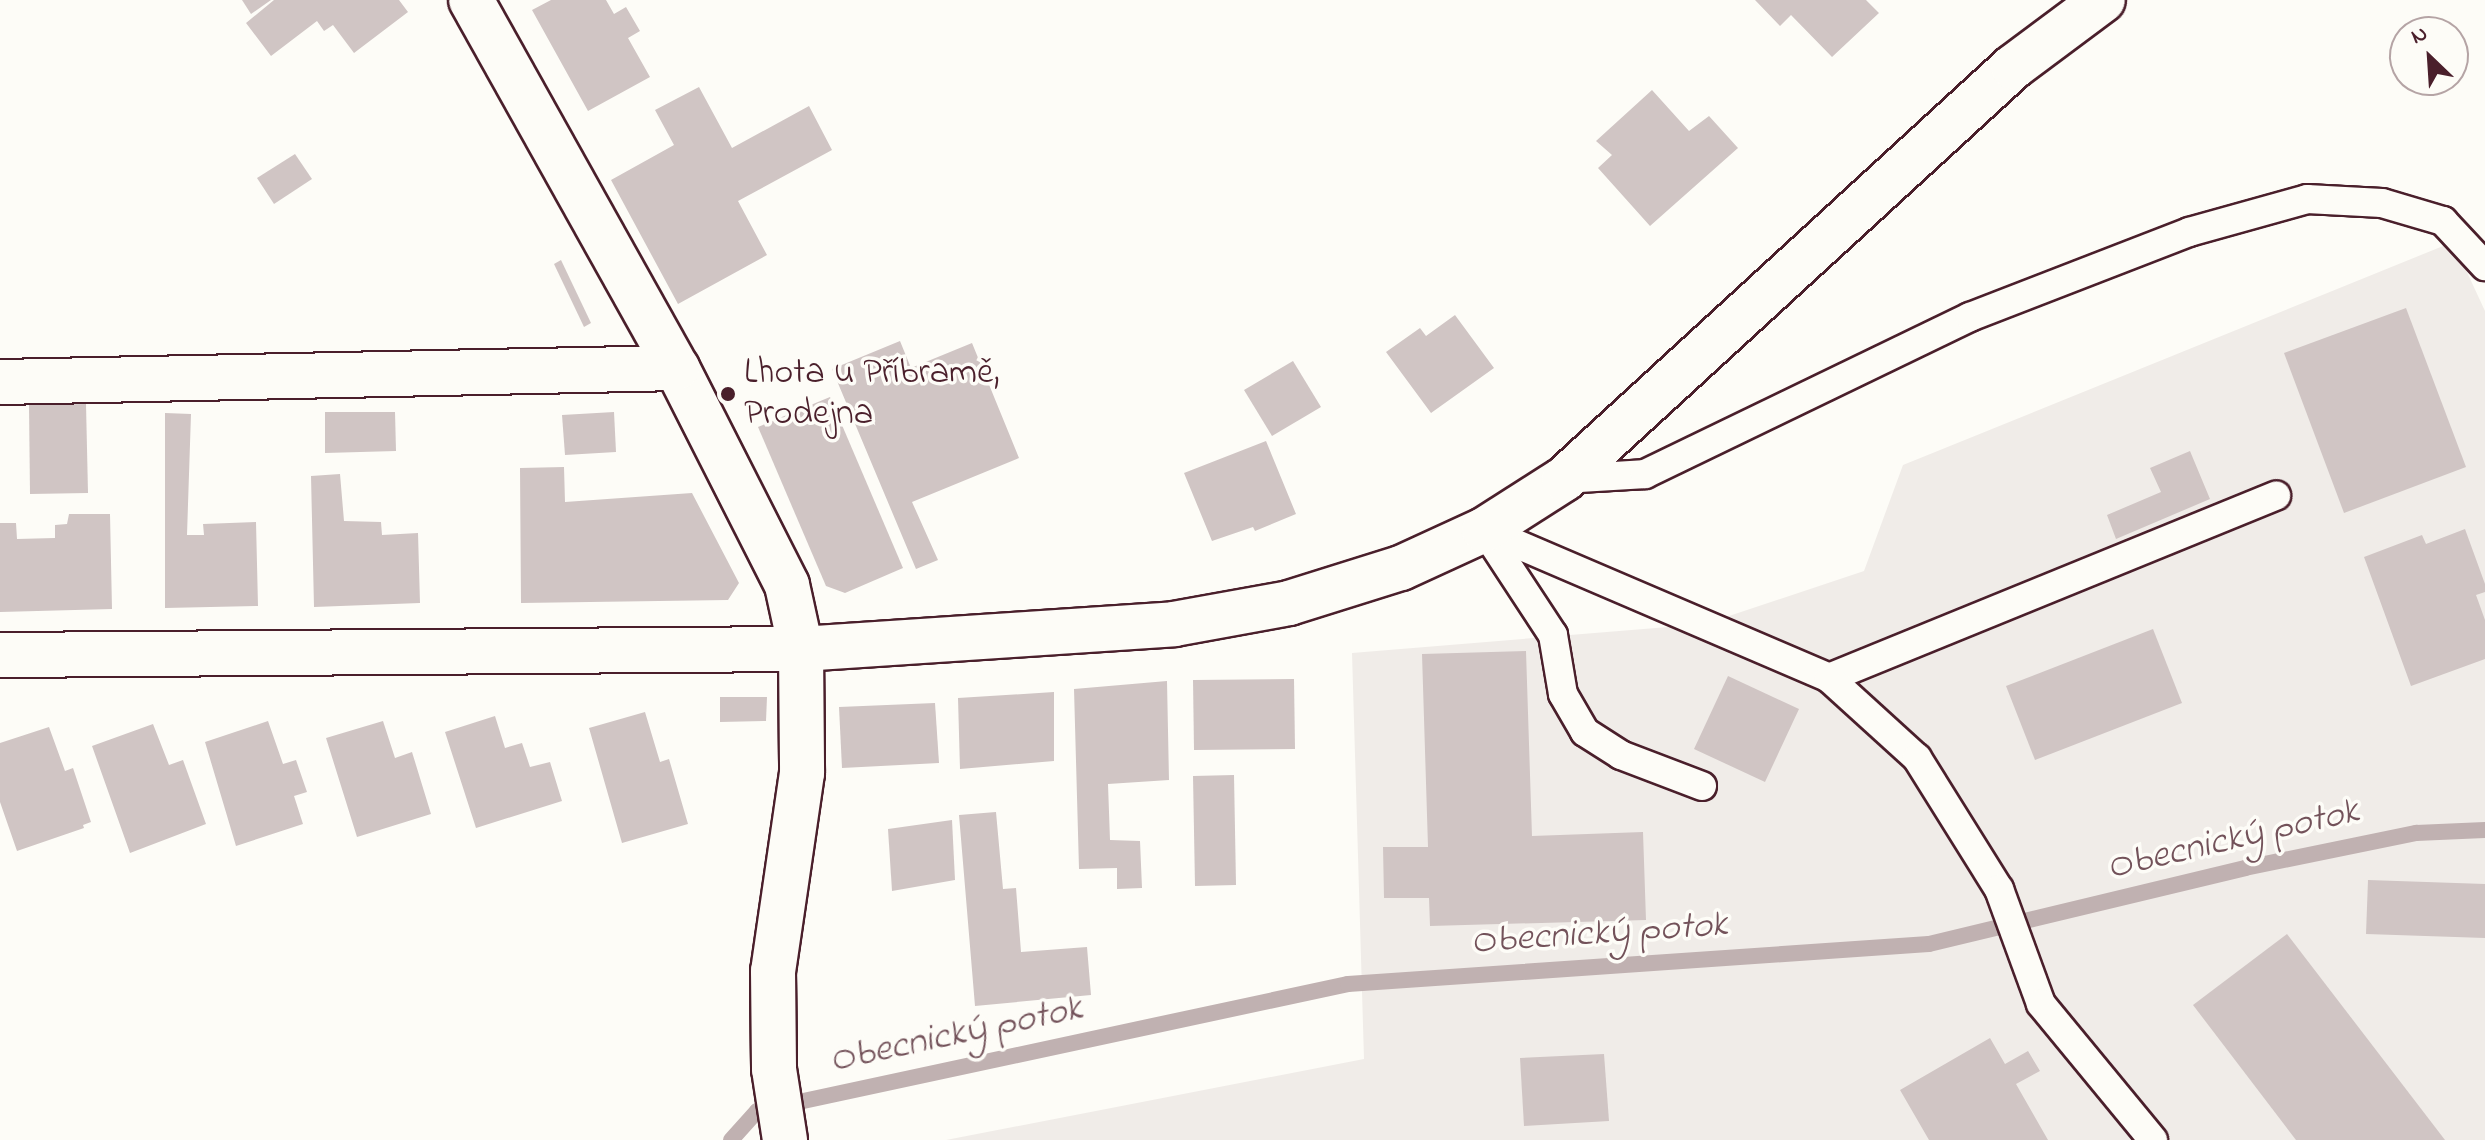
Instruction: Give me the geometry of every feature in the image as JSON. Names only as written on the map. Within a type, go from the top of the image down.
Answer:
[{"type":"street","points":[[471,0],[677,368],[787,585],[801,649],[802,773],[773,971],[774,1069],[785,1140]]},
{"type":"street","points":[[0,655],[801,649],[1174,624],[1289,603],[1401,568],[1484,530],[1564,479],[2013,67],[2103,0]]},
{"type":"street","points":[[0,382],[677,368]]},
{"type":"lane","points":[[1564,479],[1645,474],[1970,317],[2189,232],[2307,199],[2382,203],[2443,221],[2485,266]]},
{"type":"lane","points":[[1829,678],[2276,496]]},
{"type":"lane","points":[[1484,530],[1829,678],[1917,758],[1999,889],[2041,1004],[2153,1140]]},
{"type":"lane","points":[[1484,530],[1553,635],[1563,694],[1585,732],[1621,755],[1702,786]]},
{"type":"shaded area","points":[[2453,242],[2485,311],[2485,1140],[946,1140],[1364,1059],[1352,653],[1705,624],[1864,571],[1903,465]]},
{"type":"building","points":[[242,0],[271,0],[251,14]]},
{"type":"building","points":[[274,0],[399,0],[408,12],[354,53],[333,25],[324,31],[317,21],[271,56],[246,23]]},
{"type":"building","points":[[551,0],[606,0],[614,14],[626,7],[640,31],[628,38],[650,77],[588,111],[532,10]]},
{"type":"building","points":[[1755,0],[1866,0],[1879,13],[1832,57],[1791,15],[1780,26]]},
{"type":"building","points":[[699,87],[732,148],[809,106],[832,150],[738,201],[767,255],[678,304],[611,180],[674,145],[655,110]]},
{"type":"building","points":[[1652,90],[1689,131],[1709,116],[1738,148],[1650,226],[1598,168],[1612,155],[1596,141]]},
{"type":"building","points":[[295,154],[312,179],[274,204],[257,178]]},
{"type":"building","points":[[561,260],[591,323],[584,327],[554,264]]},
{"type":"building","points":[[2406,308],[2466,467],[2344,513],[2284,353]]},
{"type":"building","points":[[1455,315],[1494,368],[1431,413],[1386,352],[1420,328],[1426,336]]},
{"type":"building","points":[[900,341],[911,368],[972,343],[1019,458],[912,502],[938,560],[916,569],[832,369]]},
{"type":"building","points":[[1293,361],[1321,407],[1272,436],[1244,390]]},
{"type":"building","points":[[830,397],[903,568],[845,593],[826,586],[758,427]]},
{"type":"building","points":[[86,404],[88,493],[30,494],[29,405]]},
{"type":"building","points":[[325,412],[395,412],[396,451],[325,453]]},
{"type":"building","points":[[614,412],[616,452],[565,455],[562,415]]},
{"type":"building","points":[[165,413],[191,414],[187,535],[204,535],[203,524],[256,522],[258,606],[165,608]]},
{"type":"building","points":[[1266,441],[1296,514],[1255,531],[1253,527],[1212,541],[1184,473]]},
{"type":"building","points":[[2190,451],[2210,499],[2116,539],[2107,515],[2161,492],[2150,468]]},
{"type":"building","points":[[564,467],[565,502],[692,493],[739,583],[728,600],[521,603],[520,468]]},
{"type":"building","points":[[340,474],[344,521],[381,522],[382,535],[418,533],[420,603],[314,607],[311,476]]},
{"type":"building","points":[[69,514],[110,514],[112,609],[0,612],[0,523],[16,523],[17,539],[55,538],[55,525],[67,524]]},
{"type":"building","points":[[2465,529],[2485,584],[2485,592],[2476,595],[2485,620],[2485,659],[2411,686],[2364,557],[2422,535],[2426,544]]},
{"type":"building","points":[[2153,629],[2182,703],[2035,760],[2006,686]]},
{"type":"building","points":[[1526,651],[1532,836],[1643,832],[1646,920],[1430,926],[1429,898],[1384,898],[1383,847],[1428,847],[1422,654]]},
{"type":"building","points":[[1728,676],[1799,709],[1765,782],[1694,749]]},
{"type":"building","points":[[1294,679],[1295,749],[1194,750],[1193,680]]},
{"type":"building","points":[[1167,681],[1169,780],[1108,784],[1110,840],[1140,841],[1142,888],[1117,889],[1117,868],[1079,869],[1074,689]]},
{"type":"building","points":[[1054,692],[1054,761],[960,769],[958,698]]},
{"type":"building","points":[[720,697],[767,697],[766,721],[720,722]]},
{"type":"building","points":[[935,703],[939,763],[842,768],[839,707]]},
{"type":"building","points":[[645,712],[660,762],[669,759],[688,824],[622,843],[589,728]]},
{"type":"building","points":[[495,716],[505,748],[522,743],[530,767],[550,762],[562,801],[476,828],[445,732]]},
{"type":"building","points":[[268,721],[283,764],[296,760],[307,792],[294,796],[303,824],[236,846],[205,742]]},
{"type":"building","points":[[383,721],[395,758],[412,752],[431,814],[357,837],[326,738]]},
{"type":"building","points":[[153,724],[169,765],[183,760],[206,824],[130,853],[92,746]]},
{"type":"building","points":[[49,727],[65,771],[73,768],[91,822],[83,825],[84,828],[17,851],[0,802],[0,743]]},
{"type":"building","points":[[1234,775],[1236,885],[1195,886],[1193,776]]},
{"type":"building","points":[[996,812],[1003,889],[1016,888],[1021,952],[1087,947],[1091,995],[975,1006],[959,815]]},
{"type":"building","points":[[952,820],[955,880],[892,891],[888,829]]},
{"type":"building","points":[[2368,880],[2485,884],[2485,938],[2366,934]]},
{"type":"building","points":[[2287,934],[2445,1140],[2296,1140],[2193,1005]]},
{"type":"building","points":[[1990,1038],[2005,1064],[2028,1051],[2040,1071],[2016,1084],[2048,1140],[1929,1140],[1900,1090]]},
{"type":"building","points":[[1604,1054],[1609,1121],[1524,1126],[1520,1058]]},
{"type":"waterway","name":"Obecnický potok","points":[[731,1140],[757,1111],[1348,984],[1929,944],[2245,868],[2416,833],[2485,830]]},
{"type":"place","name":"Lhota u Příbramě, Prodejna","points":[[728,394]]}]
